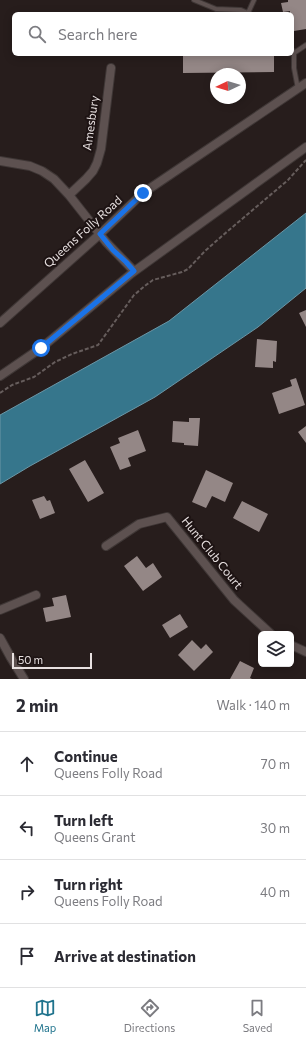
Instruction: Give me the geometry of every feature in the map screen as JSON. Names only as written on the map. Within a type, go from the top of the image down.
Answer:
[{"type":"street","name":"Amesbury","points":[[69,195],[93,171],[97,163],[101,149],[111,68]]},
{"type":"street","name":"Queens Folly Road","points":[[0,323],[100,234],[143,193],[306,84]]},
{"type":"street","points":[[0,376],[41,348],[134,271],[306,148]]},
{"type":"street","points":[[0,161],[30,166],[42,171],[54,179],[69,195],[113,250],[134,271]]},
{"type":"street","name":"Hunt Club Court","points":[[106,546],[139,524],[167,517],[234,600],[268,631]]},
{"type":"street","points":[[0,610],[36,595]]},
{"type":"street","points":[[0,638],[24,679]]},
{"type":"street","points":[[294,646],[306,652]]},
{"type":"lane","points":[[194,0],[216,9],[241,10],[245,12]]},
{"type":"lane","points":[[250,12],[254,0]]},
{"type":"lane","points":[[294,51],[306,45]]},
{"type":"lane","points":[[293,56],[298,89]]},
{"type":"path","points":[[0,393],[12,385],[34,377],[55,362],[98,345],[134,295],[153,280],[188,269],[205,251],[288,180],[306,160]]},
{"type":"water","points":[[306,213],[306,288],[258,327],[155,397],[0,484],[0,415],[169,321]]},
{"type":"building","points":[[288,0],[306,0],[306,29],[294,31],[294,12],[283,12],[281,3],[288,2]]},
{"type":"building","points":[[183,56],[274,56],[274,72],[246,72],[246,68],[210,68],[210,73],[183,73]]},
{"type":"building","points":[[306,310],[306,327],[299,313]]},
{"type":"building","points":[[257,339],[277,341],[276,362],[273,361],[273,368],[255,367]]},
{"type":"building","points":[[296,378],[305,405],[279,414],[272,393],[292,386],[290,380]]},
{"type":"building","points":[[189,418],[200,418],[198,446],[172,442],[173,421],[189,422]]},
{"type":"building","points":[[306,426],[306,443],[298,432]]},
{"type":"building","points":[[138,430],[146,451],[128,458],[131,466],[120,470],[110,447],[120,443],[118,438]]},
{"type":"building","points":[[85,460],[104,493],[88,502],[69,469]]},
{"type":"building","points":[[206,470],[233,483],[225,502],[212,496],[206,508],[192,502]]},
{"type":"building","points":[[44,496],[47,501],[50,500],[55,513],[40,519],[32,500]]},
{"type":"building","points":[[242,501],[268,514],[259,532],[233,518]]},
{"type":"building","points":[[137,556],[146,568],[153,563],[162,577],[143,591],[124,566]]},
{"type":"building","points":[[66,595],[71,617],[46,622],[43,608],[54,606],[52,598]]},
{"type":"building","points":[[180,614],[188,627],[170,638],[162,625]]},
{"type":"building","points":[[192,640],[201,649],[206,644],[213,652],[194,671],[178,655]]},
{"type":"building","points":[[240,661],[254,668],[250,678],[252,679],[230,679]]},
{"type":"route","points":[[41,348],[134,271],[113,250],[100,234],[143,193]]}]
